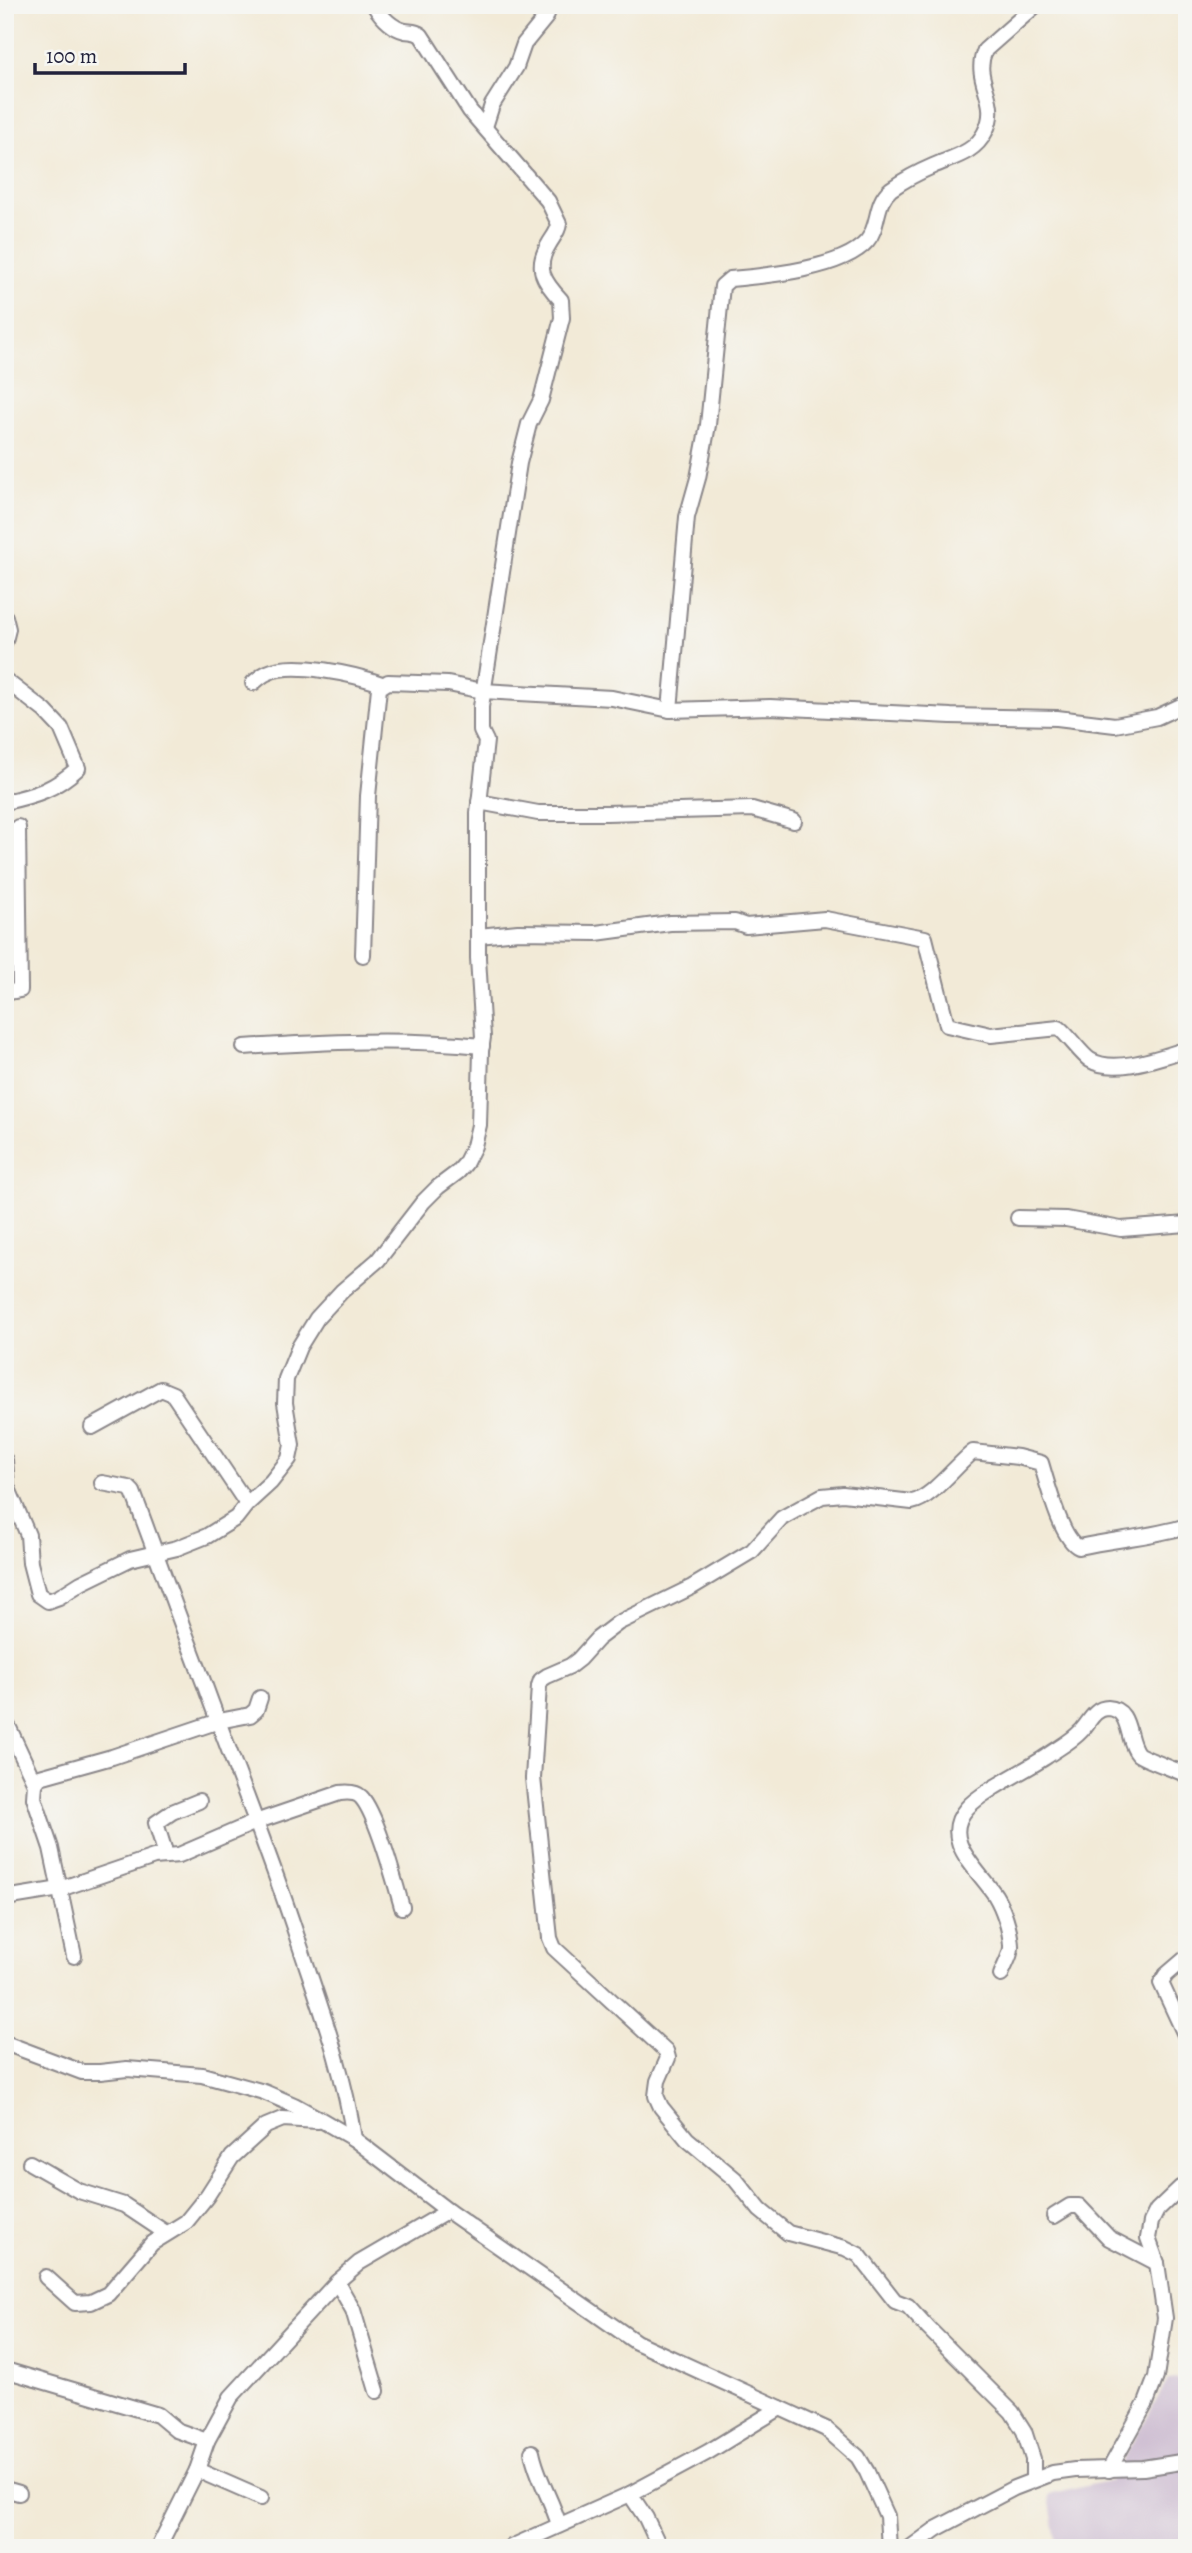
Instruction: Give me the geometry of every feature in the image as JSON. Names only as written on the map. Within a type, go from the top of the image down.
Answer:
[{"type":"street","points":[[5,1460],[7,1486],[28,1535],[30,1563],[38,1594],[48,1601],[130,1559],[177,1548],[226,1525],[271,1482],[289,1459],[292,1446],[285,1403],[286,1378],[299,1347],[317,1318],[342,1291],[378,1260],[423,1202],[465,1164],[474,1146],[479,1125],[483,1011],[478,958],[479,802],[486,741],[480,720],[519,463],[529,424],[541,400],[563,307],[561,300],[545,284],[540,267],[547,246],[559,228],[558,218],[548,201],[470,111],[421,35],[395,27],[383,18],[374,5]]},
{"type":"street","points":[[485,127],[492,105],[516,67],[524,44],[545,17],[550,5]]},
{"type":"street","points":[[670,710],[687,517],[708,425],[722,286],[730,279],[806,270],[859,248],[871,235],[879,206],[890,190],[919,172],[962,155],[975,146],[984,135],[992,108],[981,71],[985,50],[1035,5]]},
{"type":"street","points":[[5,617],[8,629],[5,641]]},
{"type":"street","points":[[253,683],[268,672],[290,669],[330,671],[382,684],[448,684],[483,691],[612,698],[670,710],[770,707],[1057,718],[1115,725],[1157,717],[1187,704]]},
{"type":"street","points":[[5,680],[45,711],[61,728],[78,768],[57,786],[5,802]]},
{"type":"street","points":[[363,955],[368,796],[379,688],[382,684]]},
{"type":"street","points":[[479,802],[538,813],[752,809],[794,821]]},
{"type":"street","points":[[5,993],[20,990],[18,827]]},
{"type":"street","points":[[479,936],[518,932],[596,933],[670,923],[735,922],[746,926],[825,919],[925,938],[947,1025],[991,1035],[1059,1028],[1074,1040],[1088,1059],[1101,1065],[1115,1066],[1153,1060],[1187,1049]]},
{"type":"street","points":[[244,1047],[329,1042],[443,1042],[482,1046]]},
{"type":"street","points":[[1018,1219],[1066,1219],[1121,1229],[1187,1224]]},
{"type":"street","points":[[92,1427],[162,1390],[173,1394],[247,1504]]},
{"type":"street","points":[[1033,2480],[1033,2459],[1024,2431],[1012,2412],[917,2314],[908,2306],[895,2301],[859,2255],[845,2248],[788,2233],[760,2210],[735,2179],[687,2139],[661,2107],[656,2096],[657,2081],[668,2058],[666,2051],[554,1948],[546,1907],[533,1778],[539,1686],[541,1680],[579,1659],[597,1639],[618,1623],[692,1587],[752,1551],[782,1518],[808,1503],[822,1496],[843,1494],[912,1502],[921,1500],[973,1452],[1018,1457],[1041,1463],[1063,1528],[1070,1543],[1075,1546],[1135,1539],[1187,1526]]},
{"type":"street","points":[[102,1483],[128,1488],[133,1492],[258,1821],[334,2047],[354,2139]]},
{"type":"street","points":[[35,1784],[40,1777],[112,1757],[219,1721],[250,1715],[256,1710],[260,1698]]},
{"type":"street","points":[[1001,1975],[1012,1947],[1000,1905],[960,1847],[955,1834],[966,1809],[1080,1733],[1097,1711],[1109,1708],[1119,1712],[1128,1725],[1132,1743],[1139,1755],[1187,1774]]},
{"type":"street","points":[[9,1728],[35,1784],[34,1798],[51,1848],[74,1956]]},
{"type":"street","points":[[5,1898],[60,1889],[166,1855],[179,1855],[258,1821],[340,1793],[351,1792],[361,1796],[381,1840],[402,1907]]},
{"type":"street","points":[[166,1855],[156,1823],[172,1812],[199,1801]]},
{"type":"street","points":[[1187,1957],[1166,1975],[1161,1983],[1187,2039]]},
{"type":"street","points":[[5,2043],[82,2072],[127,2069],[202,2075],[264,2092],[323,2121],[354,2139],[448,2211],[636,2342],[825,2429],[858,2457],[877,2492],[887,2516],[888,2548]]},
{"type":"street","points":[[46,2277],[75,2303],[91,2302],[108,2294],[152,2244],[186,2222],[207,2196],[232,2157],[265,2126],[283,2119],[323,2121]]},
{"type":"street","points":[[30,2163],[79,2191],[124,2205],[166,2233]]},
{"type":"street","points":[[1110,2470],[1146,2403],[1156,2377],[1165,2318],[1157,2263],[1148,2238],[1150,2222],[1157,2210],[1180,2188],[1187,2186]]},
{"type":"street","points":[[1054,2216],[1070,2206],[1079,2206],[1110,2238],[1157,2263]]},
{"type":"street","points":[[159,2548],[197,2470],[207,2441],[231,2397],[337,2282],[359,2263],[448,2211]]},
{"type":"street","points":[[337,2282],[353,2310],[377,2391]]},
{"type":"street","points":[[5,2370],[158,2416],[176,2430],[207,2441]]},
{"type":"street","points":[[509,2548],[631,2494],[708,2452],[780,2408]]},
{"type":"street","points":[[532,2452],[536,2471],[559,2525]]},
{"type":"street","points":[[910,2548],[936,2529],[1033,2480],[1053,2473],[1143,2468],[1187,2461]]},
{"type":"street","points":[[197,2470],[261,2498]]},
{"type":"street","points":[[631,2494],[660,2548]]},
{"type":"shaded area","points":[[1187,2378],[1187,2548],[1057,2548],[1049,2495],[1111,2480],[1168,2380]]}]
